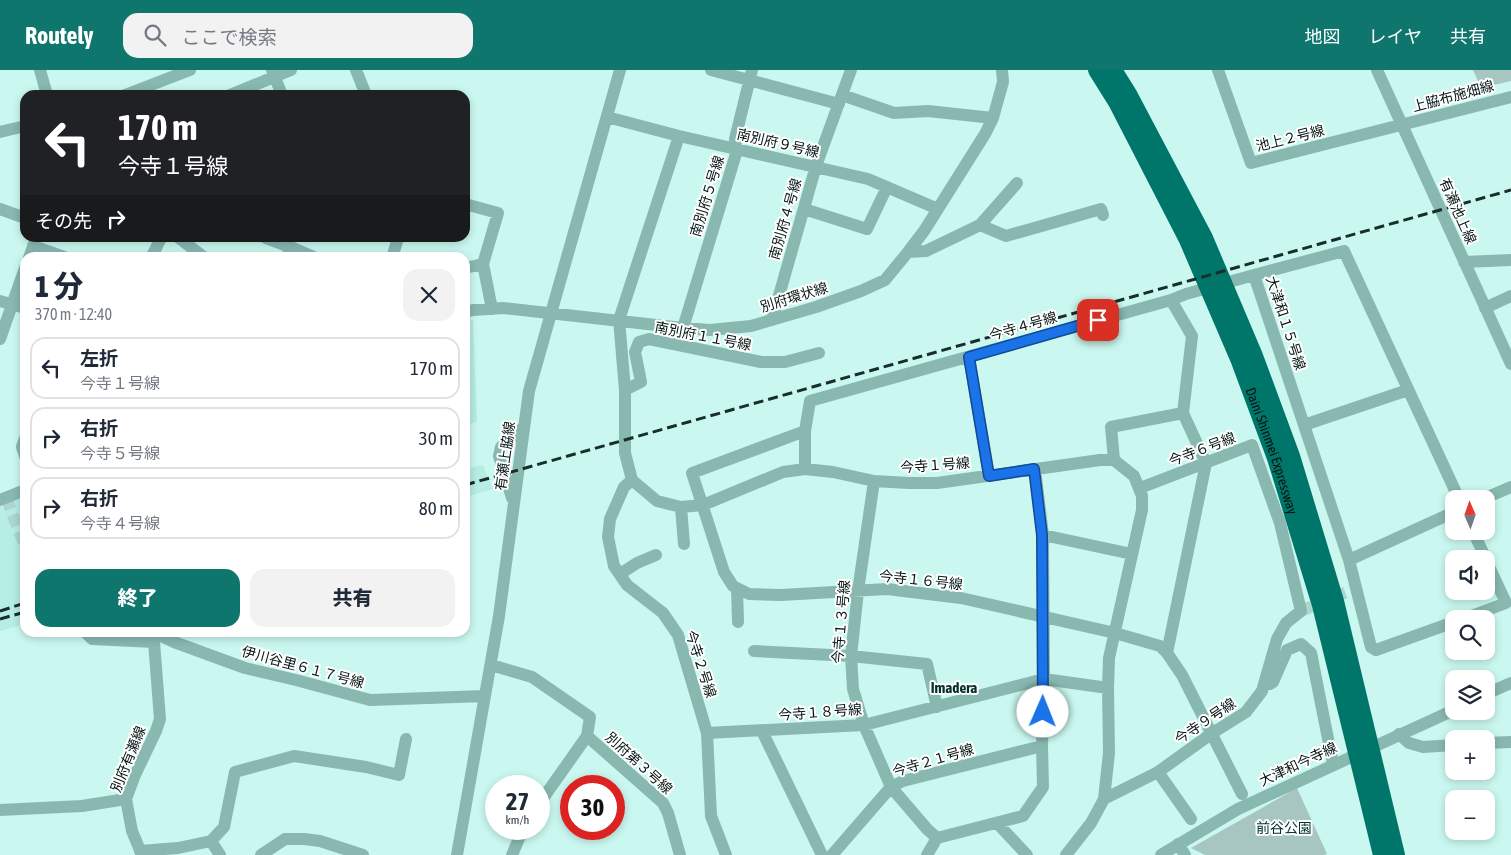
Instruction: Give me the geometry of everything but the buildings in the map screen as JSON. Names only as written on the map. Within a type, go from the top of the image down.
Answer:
[{"type":"highway","name":"Daini Shinmei Expressway","points":[[1097,70],[1116,102],[1188,240],[1240,361],[1276,458],[1321,605],[1382,855]]},
{"type":"highway","name":"Daini Shinmei Expressway","points":[[1114,70],[1204,238],[1254,356],[1291,456],[1336,601],[1396,855]]},
{"type":"street","points":[[40,70],[46,90]]},
{"type":"street","points":[[138,90],[190,70]]},
{"type":"street","points":[[240,90],[273,73],[291,70]]},
{"type":"street","points":[[356,70],[364,90]]},
{"type":"street","name":"有瀬上脇線","points":[[457,855],[499,616],[529,391],[620,70]]},
{"type":"street","points":[[711,70],[751,75],[894,113],[928,111],[993,118]]},
{"type":"street","name":"南別府４号線","points":[[772,320],[816,166],[851,70]]},
{"type":"street","name":"別府環状線","points":[[470,311],[503,308],[710,330],[750,326],[861,291],[885,280],[908,252],[938,209],[993,118],[1003,82],[1002,70]]},
{"type":"street","name":"池上２号線","points":[[1218,70],[1251,163],[1403,125]]},
{"type":"street","name":"有瀬池上線","points":[[1377,70],[1485,308],[1508,350],[1511,364]]},
{"type":"street","points":[[273,73],[280,90]]},
{"type":"street","name":"南別府５号線","points":[[683,328],[736,148],[735,139],[751,75]]},
{"type":"street","name":"上脇布施畑線","points":[[1403,125],[1511,97]]},
{"type":"street","name":"南別府９号線","points":[[607,117],[679,136],[868,179],[938,209]]},
{"type":"street","points":[[0,132],[20,127]]},
{"type":"street","points":[[632,480],[625,453],[625,390],[619,320],[679,136]]},
{"type":"street","points":[[908,252],[926,251],[980,225],[1017,183]]},
{"type":"street","points":[[804,209],[867,229],[887,187]]},
{"type":"street","points":[[470,205],[498,213],[483,264],[492,308]]},
{"type":"street","points":[[0,209],[20,216]]},
{"type":"street","points":[[980,225],[1006,236],[1100,209],[1103,215]]},
{"type":"street","points":[[184,242],[197,252]]},
{"type":"street","points":[[272,242],[287,252]]},
{"type":"street","points":[[33,247],[48,252]]},
{"type":"street","name":"大津和１５号線","points":[[1445,625],[1376,650],[1371,647],[1349,560],[1304,425],[1248,277],[1344,251],[1455,490]]},
{"type":"street","points":[[1464,262],[1511,260]]},
{"type":"street","points":[[470,267],[483,264]]},
{"type":"street","points":[[0,339],[6,303],[20,277]]},
{"type":"street","name":"今寺４号線","points":[[805,469],[805,431],[810,401],[1248,277]]},
{"type":"street","points":[[1485,308],[1511,296]]},
{"type":"street","points":[[1172,300],[1192,336],[1183,413],[1206,463],[1167,653],[1182,675],[1242,794]]},
{"type":"street","points":[[6,303],[20,307]]},
{"type":"street","name":"南別府１１号線","points":[[625,390],[641,382],[635,352],[640,342],[648,339],[761,362],[785,362],[819,354]]},
{"type":"street","points":[[969,357],[989,476]]},
{"type":"street","points":[[1304,425],[1408,390]]},
{"type":"street","points":[[1066,855],[1091,823],[1104,799],[1109,754],[1109,658],[1142,510],[1142,496],[1134,476],[1114,460],[1111,427],[1183,413]]},
{"type":"street","points":[[514,503],[499,456],[501,447],[524,427]]},
{"type":"street","points":[[738,622],[737,588],[733,586],[724,572],[692,473],[805,431]]},
{"type":"street","name":"今寺６号線","points":[[1140,488],[1252,445],[1280,523],[1301,612]]},
{"type":"street","name":"今寺１号線","points":[[632,480],[657,501],[680,506],[703,505],[783,472],[805,469],[833,472],[874,481],[909,483],[937,482],[1100,460],[1114,460]]},
{"type":"street","points":[[926,855],[937,838],[1023,816],[1043,787],[1042,535],[1034,469]]},
{"type":"street","name":"今寺２号線","points":[[632,480],[624,487],[610,519],[608,537],[614,566],[627,585],[663,613],[678,635],[707,733],[711,816],[726,855]]},
{"type":"street","name":"今寺１３号線","points":[[874,481],[858,590],[851,656],[853,689],[864,725],[891,787],[937,838]]},
{"type":"street","points":[[1495,493],[1511,486]]},
{"type":"street","points":[[0,500],[20,492]]},
{"type":"street","points":[[680,506],[684,544]]},
{"type":"street","points":[[1349,560],[1445,516]]},
{"type":"street","points":[[1042,535],[1132,554]]},
{"type":"street","points":[[620,574],[637,563],[656,555]]},
{"type":"street","points":[[1489,610],[1506,604],[1495,579]]},
{"type":"street","name":"今寺１６号線","points":[[737,588],[749,594],[781,595],[887,589],[961,598],[1160,646],[1167,653]]},
{"type":"street","name":"今寺９号線","points":[[1104,799],[1158,772],[1211,734],[1246,712],[1262,691],[1277,640],[1286,623],[1301,612]]},
{"type":"street","points":[[90,637],[92,639],[154,642]]},
{"type":"street","name":"伊川谷里６１７号線","points":[[154,642],[156,637]]},
{"type":"street","name":"伊川谷里６１７号線","points":[[163,637],[245,668],[370,700],[485,696]]},
{"type":"street","name":"別府有瀬線","points":[[141,853],[132,831],[126,799],[160,719],[154,642]]},
{"type":"street","points":[[1262,691],[1272,682],[1287,650],[1301,644],[1311,653],[1338,762]]},
{"type":"street","points":[[754,651],[851,656],[927,664],[937,707]]},
{"type":"street","name":"別府第３号線","points":[[491,665],[532,677],[590,717],[588,736],[663,803],[668,813],[680,855]]},
{"type":"street","name":"今寺１８号線","points":[[707,733],[864,725],[1044,679],[1108,688]]},
{"type":"street","points":[[1495,690],[1511,683]]},
{"type":"street","name":"大津和今寺線","points":[[1161,855],[1181,850],[1238,809],[1445,714]]},
{"type":"street","points":[[762,731],[822,855]]},
{"type":"street","points":[[1399,734],[1409,743],[1423,747],[1445,746]]},
{"type":"street","points":[[550,789],[588,736]]},
{"type":"street","points":[[141,853],[178,848],[211,840],[224,827],[235,772],[294,756],[366,767],[399,775],[406,739]]},
{"type":"street","points":[[1495,743],[1511,742]]},
{"type":"street","name":"今寺２１号線","points":[[832,855],[891,787],[903,781],[1042,746]]},
{"type":"street","points":[[1158,772],[1191,819]]},
{"type":"street","points":[[0,810],[82,806],[126,799]]},
{"type":"street","points":[[997,823],[1027,855]]},
{"type":"street","points":[[261,855],[285,839],[304,839],[320,842],[362,855]]},
{"type":"street","points":[[278,855],[285,839]]},
{"type":"street","points":[[211,840],[220,855]]},
{"type":"street","points":[[512,855],[519,840]]},
{"type":"shaded area","points":[[473,320],[477,422],[470,424],[470,321]]},
{"type":"shaded area","points":[[483,465],[493,489],[470,496],[470,468]]},
{"type":"shaded area","points":[[20,498],[20,625],[0,631],[0,505],[4,511],[15,507],[13,500]]},
{"type":"green space","points":[[1473,70],[1511,70],[1511,81],[1481,88]]},
{"type":"green space","name":"前谷公園","points":[[1297,788],[1327,854],[1205,855],[1191,848]]},
{"type":"tunnel","points":[[6,498],[20,533]]},
{"type":"tunnel","points":[[1301,611],[1356,588]]},
{"type":"railway","points":[[470,484],[1511,190]]},
{"type":"railway","points":[[0,611],[20,605]]},
{"type":"railway","points":[[0,619],[20,613]]},
{"type":"district","name":"Imadera","points":[[954,687]]},
{"type":"route","points":[[1043,712],[1042,535],[1034,469],[989,476],[969,357],[1098,320]]}]
